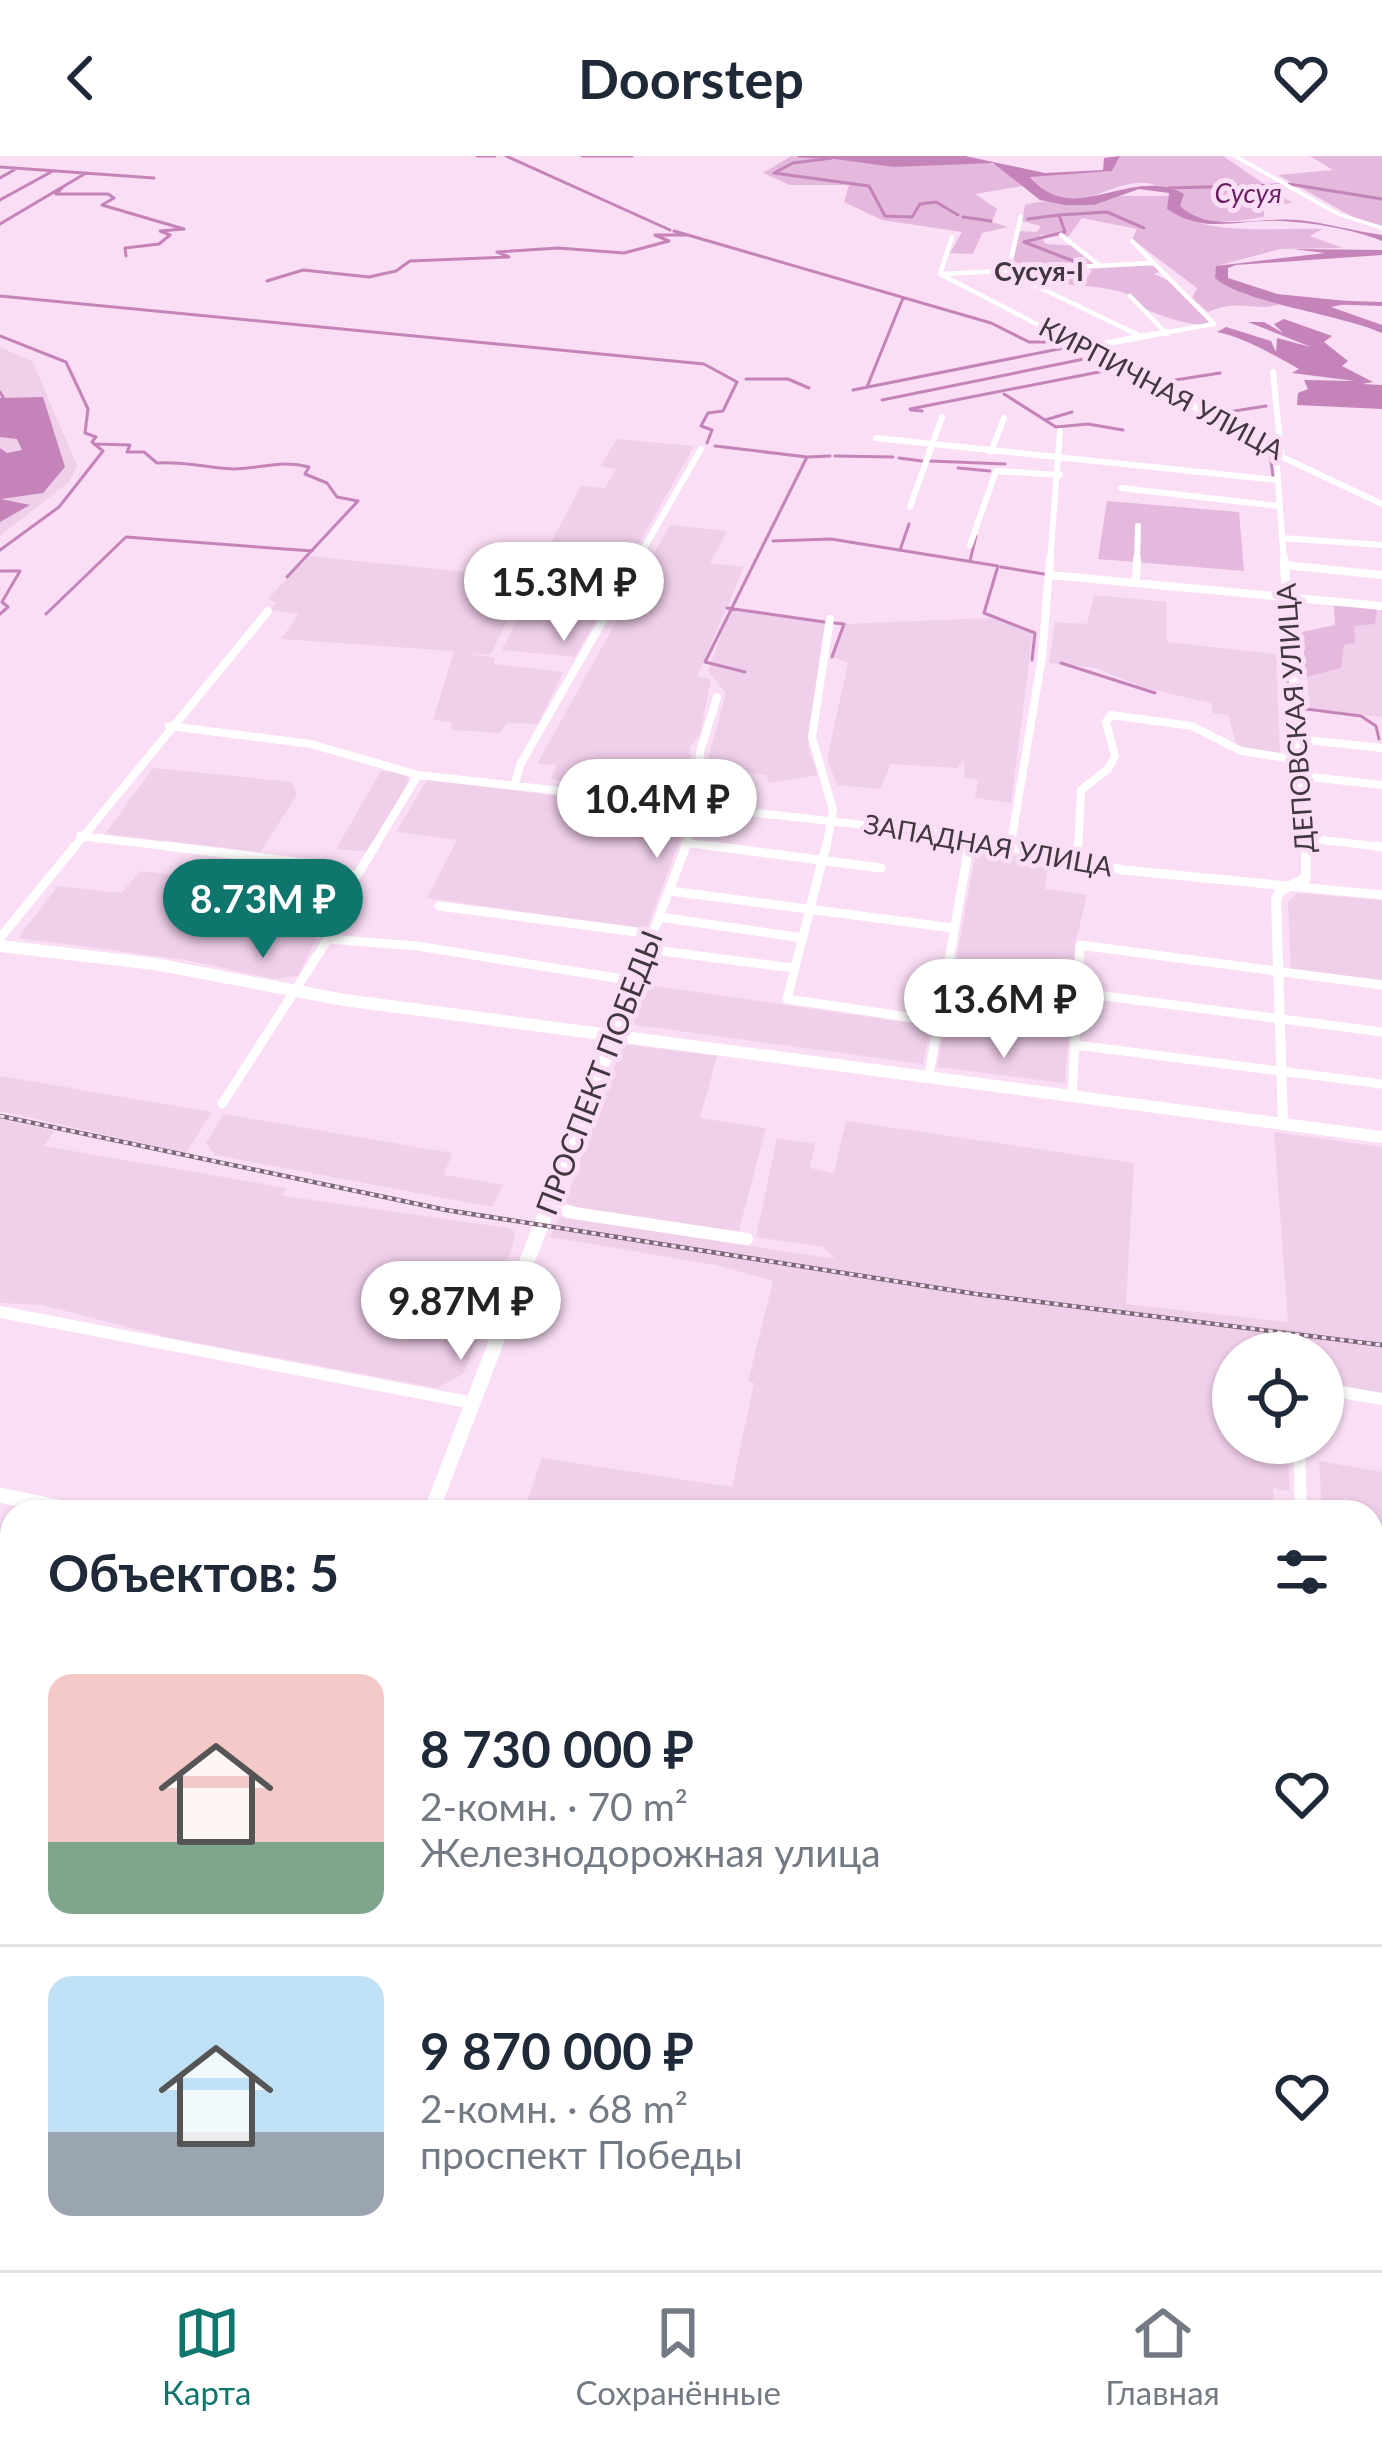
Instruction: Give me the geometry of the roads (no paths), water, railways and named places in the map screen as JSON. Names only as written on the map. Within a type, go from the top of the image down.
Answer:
[{"type":"main road","points":[[1234,156],[1338,214],[1382,228]]},
{"type":"main road","points":[[0,942],[155,964],[296,992],[1382,1137]]},
{"type":"main road","name":"ПРОСПЕКТ ПОБЕДЫ","points":[[435,1500],[615,1033]]},
{"type":"street","points":[[1006,270],[1021,216]]},
{"type":"street","points":[[1061,236],[1100,266]]},
{"type":"street","points":[[952,237],[940,274],[1153,263]]},
{"type":"street","points":[[1083,347],[1214,324],[1132,242]]},
{"type":"street","points":[[1006,270],[1142,338]]},
{"type":"street","name":"КИРПИЧНАЯ УЛИЦА","points":[[940,274],[1382,504]]},
{"type":"street","points":[[1130,296],[1167,334]]},
{"type":"street","name":"ДЕПОВСКАЯ УЛИЦА","points":[[1274,372],[1281,452],[1276,454],[1277,480],[1307,874],[1276,899],[1283,1123]]},
{"type":"street","points":[[910,507],[910,496],[923,482],[930,444],[942,417]]},
{"type":"street","points":[[991,452],[1004,418]]},
{"type":"street","points":[[1010,849],[1050,575],[1060,431]]},
{"type":"street","points":[[876,438],[1277,480]]},
{"type":"street","points":[[515,784],[520,765],[701,449]]},
{"type":"street","points":[[970,545],[980,504],[996,471],[1060,475]]},
{"type":"street","points":[[1120,488],[1279,506]]},
{"type":"street","points":[[1136,582],[1138,526]]},
{"type":"street","points":[[1282,538],[1382,545]]},
{"type":"street","points":[[1285,565],[1382,575]]},
{"type":"street","points":[[1050,575],[1382,606]]},
{"type":"street","points":[[0,942],[169,726],[268,611]]},
{"type":"street","points":[[830,620],[816,669],[812,749],[835,797],[833,821],[787,999],[935,1021]]},
{"type":"street","name":"ПРОСПЕКТ ПОБЕДЫ","points":[[615,1033],[698,807],[700,752],[717,697]]},
{"type":"street","points":[[1077,862],[1081,790],[1109,772],[1116,756],[1106,722],[1111,715],[1192,726],[1241,751],[1300,760]]},
{"type":"street","name":"ЗАПАДНАЯ УЛИЦА","points":[[169,726],[311,744],[418,775],[971,837],[1077,862],[1382,895]]},
{"type":"street","points":[[1298,739],[1382,748]]},
{"type":"street","points":[[222,1104],[328,939],[353,882],[418,775]]},
{"type":"street","points":[[1302,776],[1382,785]]},
{"type":"street","points":[[80,836],[313,864],[351,874],[353,882]]},
{"type":"street","points":[[928,1076],[971,837]]},
{"type":"street","points":[[1306,838],[1382,848]]},
{"type":"street","points":[[687,843],[881,868]]},
{"type":"street","points":[[670,891],[953,928]]},
{"type":"street","points":[[439,906],[652,934]]},
{"type":"street","points":[[659,917],[803,938]]},
{"type":"street","points":[[328,939],[400,944],[634,981]]},
{"type":"street","points":[[1072,1096],[1076,1045],[1071,1038],[1080,945],[1382,985]]},
{"type":"street","points":[[646,949],[794,968]]},
{"type":"street","points":[[1074,992],[1382,1032]]},
{"type":"street","points":[[1076,1045],[1382,1084]]},
{"type":"street","points":[[550,1204],[561,1211],[747,1239]]},
{"type":"street","points":[[0,1312],[473,1403]]},
{"type":"street","points":[[1344,1393],[1382,1399]]},
{"type":"street","points":[[1300,1464],[1301,1500]]},
{"type":"waterway","points":[[477,156],[495,156]]},
{"type":"waterway","points":[[506,156],[670,230]]},
{"type":"waterway","points":[[582,156],[632,156]]},
{"type":"waterway","points":[[799,156],[832,158],[793,163],[774,173],[869,186],[885,216],[912,217],[920,204],[936,202],[958,215]]},
{"type":"waterway","points":[[0,167],[86,173]]},
{"type":"waterway","points":[[0,178],[14,170]]},
{"type":"waterway","points":[[0,200],[51,172]]},
{"type":"waterway","points":[[64,186],[86,173]]},
{"type":"waterway","points":[[86,173],[154,178]]},
{"type":"waterway","name":"Сусуя","points":[[1289,184],[1382,199]]},
{"type":"waterway","name":"Сусуя","points":[[1168,188],[1279,185]]},
{"type":"waterway","points":[[0,224],[64,186]]},
{"type":"waterway","points":[[64,186],[56,194],[108,194],[114,198],[102,205],[184,229],[160,231],[170,235],[159,244],[125,248],[126,256]]},
{"type":"waterway","points":[[1059,215],[1107,212],[1144,228]]},
{"type":"waterway","points":[[1028,219],[1059,215]]},
{"type":"waterway","points":[[1059,215],[1065,232],[1024,242],[1081,264]]},
{"type":"waterway","points":[[963,217],[991,221]]},
{"type":"waterway","points":[[674,231],[688,235]]},
{"type":"waterway","points":[[267,281],[303,270],[369,277],[396,271],[410,261],[509,257],[497,252],[558,248],[624,253],[669,241],[655,235],[688,235]]},
{"type":"waterway","points":[[688,235],[991,323],[1029,342],[1069,347]]},
{"type":"waterway","points":[[0,296],[704,364],[737,382],[723,411],[708,413],[701,426],[712,430],[707,443]]},
{"type":"waterway","points":[[867,387],[903,298]]},
{"type":"waterway","points":[[1323,302],[1382,304]]},
{"type":"waterway","points":[[0,336],[66,362],[88,409],[85,433],[96,437],[92,442],[103,451],[59,507],[0,550]]},
{"type":"waterway","points":[[853,390],[1069,347]]},
{"type":"waterway","points":[[1069,347],[1081,352]]},
{"type":"waterway","points":[[882,400],[1094,357]]},
{"type":"waterway","points":[[910,409],[1114,369]]},
{"type":"waterway","points":[[1156,383],[1220,373]]},
{"type":"waterway","points":[[746,379],[788,379],[809,388]]},
{"type":"waterway","points":[[0,392],[4,399]]},
{"type":"waterway","points":[[1004,394],[1056,427],[1088,424],[1123,430]]},
{"type":"waterway","points":[[1215,414],[1266,406]]},
{"type":"waterway","points":[[911,410],[922,411]]},
{"type":"waterway","points":[[1045,420],[1072,412]]},
{"type":"waterway","points":[[95,444],[130,445],[127,452],[144,452],[157,463],[233,469],[280,464],[309,467],[305,474],[327,483],[337,497],[358,501],[311,551]]},
{"type":"waterway","points":[[715,446],[807,457],[732,609]]},
{"type":"waterway","points":[[1270,454],[1273,476]]},
{"type":"waterway","points":[[808,457],[830,456]]},
{"type":"waterway","points":[[835,456],[893,457]]},
{"type":"waterway","points":[[899,458],[922,461]]},
{"type":"waterway","points":[[930,461],[1005,464]]},
{"type":"waterway","points":[[958,468],[990,471]]},
{"type":"waterway","points":[[900,550],[909,524]]},
{"type":"waterway","points":[[970,561],[976,536]]},
{"type":"waterway","points":[[46,614],[126,537],[311,551]]},
{"type":"waterway","points":[[773,541],[831,539],[998,566],[984,613],[1035,633],[1032,660]]},
{"type":"waterway","points":[[287,577],[311,551]]},
{"type":"waterway","points":[[1001,567],[1044,574]]},
{"type":"waterway","points":[[0,571],[20,571],[2,602],[8,607],[0,614]]},
{"type":"waterway","points":[[727,608],[732,609]]},
{"type":"waterway","points":[[732,609],[824,622]]},
{"type":"waterway","points":[[732,609],[705,662],[745,672]]},
{"type":"waterway","points":[[832,657],[844,624],[834,623]]},
{"type":"waterway","points":[[1278,662],[1287,663],[1288,673]]},
{"type":"waterway","points":[[1061,663],[1155,693]]},
{"type":"waterway","points":[[1287,694],[1288,677]]},
{"type":"waterway","points":[[1287,699],[1289,732]]},
{"type":"waterway","points":[[1306,709],[1361,716],[1376,726],[1379,739]]},
{"type":"railway","points":[[0,1116],[446,1210],[976,1294],[1382,1345]]},
{"type":"district","name":"Сусуя-I","points":[[1039,272]]}]
